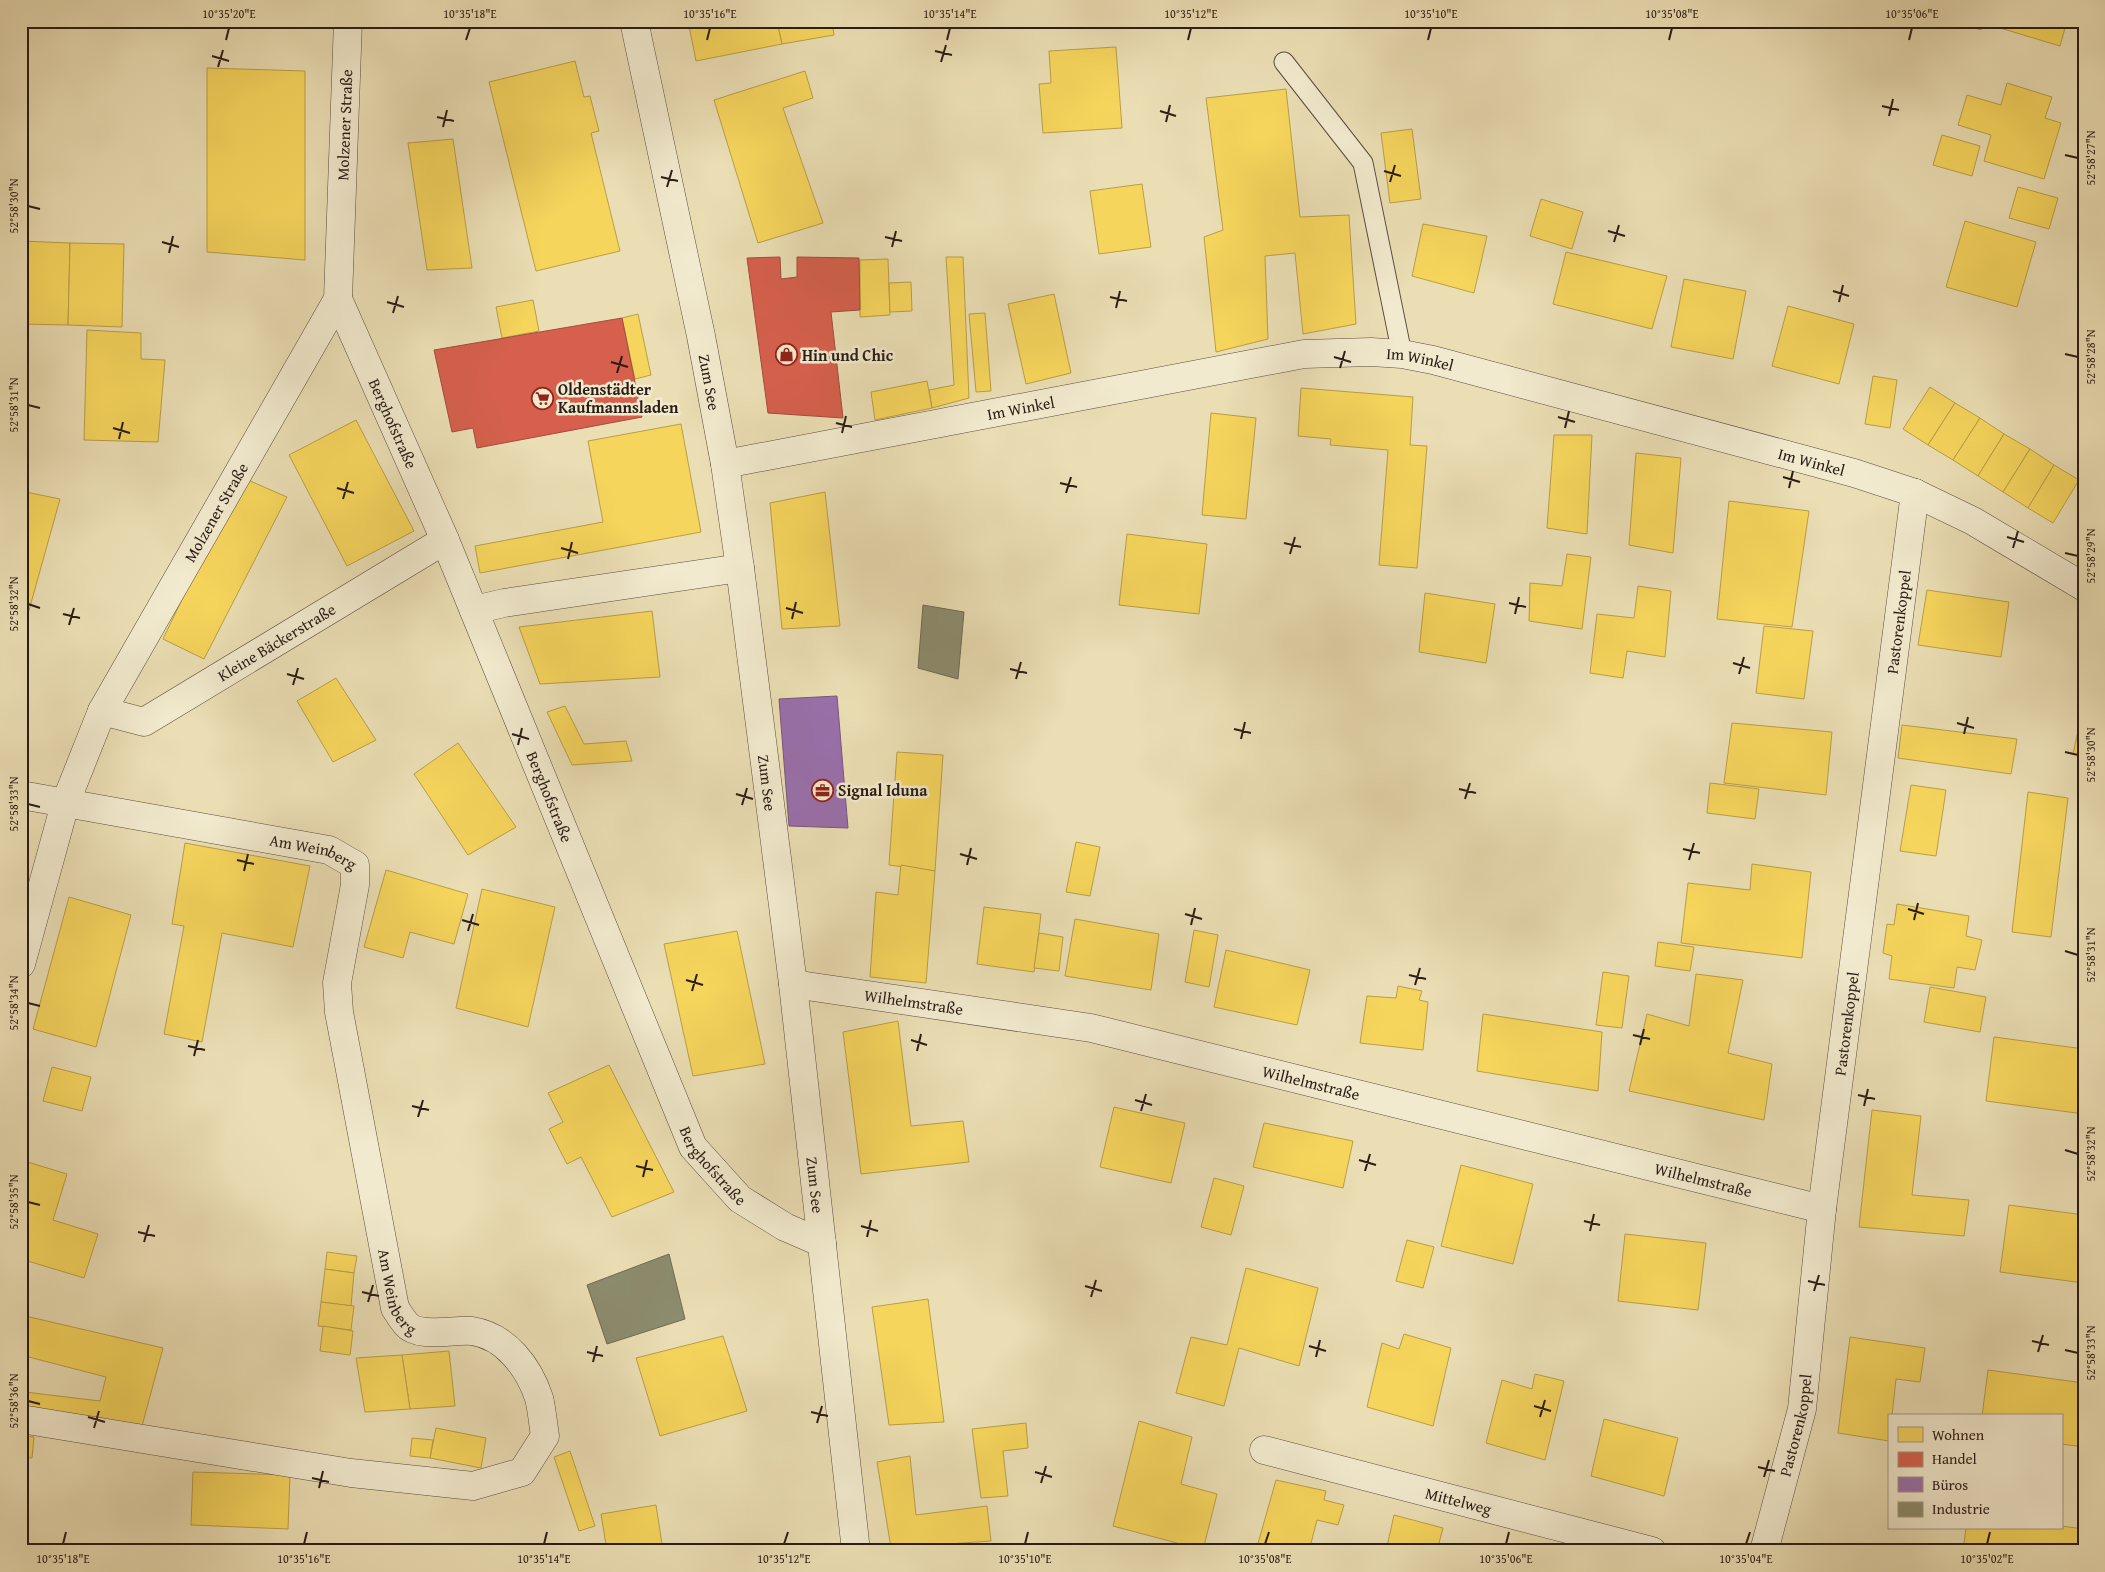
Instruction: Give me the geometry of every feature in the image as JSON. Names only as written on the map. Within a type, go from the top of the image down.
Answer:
[{"type":"street","name":"Molzener Straße","points":[[21,964],[65,804],[102,711],[338,299],[348,21]]},
{"type":"street","name":"Zum See","points":[[634,21],[701,336],[725,464],[793,984],[856,1551]]},
{"type":"street","name":"Berghofstraße","points":[[338,299],[445,540],[693,1147],[740,1199],[785,1227],[822,1244]]},
{"type":"street","name":"Im Winkel","points":[[725,464],[1304,354],[1402,354],[1433,360],[1844,470],[1915,493],[1973,521],[2084,587]]},
{"type":"street","name":"Pastorenkoppel","points":[[1764,1551],[1802,1409],[1822,1209],[1915,493]]},
{"type":"street","name":"Kleine Bäckerstraße","points":[[102,711],[144,722],[415,556],[445,540]]},
{"type":"street","points":[[474,610],[504,603],[740,568]]},
{"type":"street","points":[[21,795],[65,804]]},
{"type":"street","name":"Am Weinberg","points":[[21,1419],[351,1473],[473,1486],[522,1472],[545,1436],[539,1398],[528,1374],[510,1349],[492,1337],[472,1331],[430,1333],[407,1326],[395,1308],[339,1012],[337,983],[355,886],[355,865],[329,850],[65,804]]},
{"type":"street","name":"Wilhelmstraße","points":[[793,984],[1092,1028],[1822,1209]]},
{"type":"street","name":"Mittelweg","points":[[1264,1450],[1652,1551]]},
{"type":"lane","points":[[1284,62],[1363,163],[1402,354]]},
{"type":"building: Wohnen","points":[[688,21],[777,21],[782,44],[696,61]]},
{"type":"building: Wohnen","points":[[777,21],[832,21],[834,35],[782,44]]},
{"type":"building: Wohnen","points":[[1954,21],[1984,21],[1981,30]]},
{"type":"building: Wohnen","points":[[2002,21],[2067,21],[2060,46],[2000,28]]},
{"type":"building: Wohnen","points":[[1116,47],[1122,128],[1043,133],[1039,84],[1051,83],[1049,51]]},
{"type":"building: Wohnen","points":[[575,61],[584,97],[590,96],[599,131],[591,133],[620,251],[536,271],[489,82]]},
{"type":"building: Wohnen","points":[[207,68],[305,71],[305,260],[207,252]]},
{"type":"building: Wohnen","points":[[805,71],[813,98],[783,108],[823,223],[758,243],[714,100]]},
{"type":"building: Wohnen","points":[[2007,83],[2052,97],[2045,118],[2061,123],[2044,179],[1984,161],[1991,135],[1958,125],[1967,95],[2001,105]]},
{"type":"building: Wohnen","points":[[1286,89],[1300,217],[1349,215],[1356,324],[1303,334],[1295,253],[1265,256],[1268,339],[1216,352],[1204,237],[1223,230],[1206,98]]},
{"type":"building: Wohnen","points":[[1412,129],[1421,199],[1390,203],[1381,133]]},
{"type":"building: Wohnen","points":[[1942,135],[1980,146],[1972,176],[1933,165]]},
{"type":"building: Wohnen","points":[[453,139],[472,268],[427,270],[408,143]]},
{"type":"building: Wohnen","points":[[1142,184],[1151,247],[1099,254],[1090,191]]},
{"type":"building: Wohnen","points":[[2018,187],[2058,198],[2049,229],[2009,218]]},
{"type":"building: Wohnen","points":[[1541,199],[1583,212],[1572,249],[1530,236]]},
{"type":"building: Wohnen","points":[[1965,221],[2036,242],[2017,307],[1946,287]]},
{"type":"building: Wohnen","points":[[1423,224],[1487,236],[1474,293],[1412,276]]},
{"type":"building: Wohnen","points":[[21,241],[70,243],[68,325],[21,324]]},
{"type":"building: Wohnen","points":[[70,243],[124,244],[122,327],[68,325]]},
{"type":"building: Wohnen","points":[[1566,252],[1667,276],[1652,329],[1553,304]]},
{"type":"building: Wohnen","points":[[946,257],[963,257],[969,398],[932,408],[929,390],[954,385]]},
{"type":"building: Wohnen","points":[[888,259],[890,315],[860,317],[860,260]]},
{"type":"building: Wohnen","points":[[1684,279],[1746,291],[1733,359],[1671,347]]},
{"type":"building: Wohnen","points":[[911,282],[912,311],[890,312],[889,283]]},
{"type":"building: Wohnen","points":[[1054,294],[1071,373],[1026,384],[1008,304]]},
{"type":"building: Wohnen","points":[[533,300],[539,331],[502,338],[496,307]]},
{"type":"building: Wohnen","points":[[1788,306],[1854,324],[1839,384],[1772,366]]},
{"type":"building: Wohnen","points":[[985,313],[991,391],[976,392],[969,314]]},
{"type":"building: Wohnen","points":[[638,314],[651,375],[635,379],[622,318]]},
{"type":"building: Wohnen","points":[[87,330],[141,333],[141,359],[165,360],[158,442],[84,440]]},
{"type":"building: Wohnen","points":[[1873,376],[1897,380],[1890,428],[1865,424]]},
{"type":"building: Wohnen","points":[[927,381],[932,408],[875,420],[871,392]]},
{"type":"building: Wohnen","points":[[1930,387],[1955,403],[1928,445],[1903,429]]},
{"type":"building: Wohnen","points":[[1301,388],[1413,397],[1410,445],[1427,446],[1417,568],[1379,565],[1388,450],[1330,445],[1331,439],[1298,436]]},
{"type":"building: Wohnen","points":[[1955,403],[1980,418],[1953,460],[1928,445]]},
{"type":"building: Wohnen","points":[[1211,413],[1256,418],[1246,519],[1202,515]]},
{"type":"building: Wohnen","points":[[1980,418],[2004,434],[1978,476],[1953,460]]},
{"type":"building: Wohnen","points":[[356,420],[414,531],[347,566],[289,455]]},
{"type":"building: Wohnen","points":[[681,424],[701,532],[480,573],[475,546],[603,522],[588,441]]},
{"type":"building: Wohnen","points":[[2004,434],[2030,449],[2003,492],[1978,476]]},
{"type":"building: Wohnen","points":[[1554,435],[1592,435],[1587,534],[1547,528]]},
{"type":"building: Wohnen","points":[[2030,449],[2054,465],[2028,508],[2003,492]]},
{"type":"building: Wohnen","points":[[1636,453],[1681,458],[1673,553],[1629,545]]},
{"type":"building: Wohnen","points":[[2054,465],[2079,480],[2053,523],[2028,508]]},
{"type":"building: Wohnen","points":[[241,477],[287,497],[204,659],[163,639]]},
{"type":"building: Wohnen","points":[[21,491],[60,499],[21,639]]},
{"type":"building: Wohnen","points":[[825,492],[840,626],[782,629],[770,503]]},
{"type":"building: Wohnen","points":[[1729,501],[1809,511],[1792,627],[1717,619]]},
{"type":"building: Wohnen","points":[[1127,534],[1207,544],[1199,614],[1119,605]]},
{"type":"building: Wohnen","points":[[1567,554],[1591,557],[1582,629],[1529,621],[1530,583],[1562,586]]},
{"type":"building: Wohnen","points":[[1638,586],[1671,591],[1665,657],[1627,651],[1623,678],[1590,673],[1597,614],[1634,618]]},
{"type":"building: Wohnen","points":[[1927,590],[2009,602],[2001,657],[1918,645]]},
{"type":"building: Wohnen","points":[[1425,593],[1495,604],[1486,663],[1419,652]]},
{"type":"building: Wohnen","points":[[652,611],[660,677],[540,684],[519,627]]},
{"type":"building: Wohnen","points":[[1764,626],[1813,631],[1804,699],[1756,693]]},
{"type":"building: Wohnen","points":[[336,678],[376,740],[333,762],[297,701]]},
{"type":"building: Wohnen","points":[[2084,703],[2084,756],[2073,754]]},
{"type":"building: Wohnen","points":[[565,706],[584,744],[626,741],[632,761],[572,765],[547,712]]},
{"type":"building: Wohnen","points":[[1732,723],[1832,732],[1826,795],[1724,783]]},
{"type":"building: Wohnen","points":[[1902,725],[2017,739],[2011,774],[1898,758]]},
{"type":"building: Wohnen","points":[[458,743],[516,827],[468,855],[414,774]]},
{"type":"building: Wohnen","points":[[897,752],[943,755],[935,871],[889,865]]},
{"type":"building: Wohnen","points":[[1710,783],[1759,789],[1755,819],[1707,813]]},
{"type":"building: Wohnen","points":[[1911,785],[1946,790],[1936,856],[1900,851]]},
{"type":"building: Wohnen","points":[[2028,792],[2068,798],[2051,937],[2012,932]]},
{"type":"building: Wohnen","points":[[1076,842],[1100,847],[1090,896],[1066,892]]},
{"type":"building: Wohnen","points":[[185,843],[310,866],[293,947],[222,933],[202,1042],[164,1034],[184,926],[172,924]]},
{"type":"building: Wohnen","points":[[1752,864],[1811,872],[1802,958],[1681,943],[1688,883],[1750,890]]},
{"type":"building: Wohnen","points":[[901,865],[935,871],[926,983],[870,977],[876,892],[898,895]]},
{"type":"building: Wohnen","points":[[386,870],[468,894],[454,944],[410,932],[403,958],[364,947]]},
{"type":"building: Wohnen","points":[[482,889],[555,907],[528,1027],[456,1008]]},
{"type":"building: Wohnen","points":[[69,897],[131,915],[96,1047],[33,1029]]},
{"type":"building: Wohnen","points":[[1897,904],[1969,916],[1966,936],[1982,940],[1975,970],[1957,967],[1954,988],[1889,979],[1892,956],[1883,953],[1887,924],[1894,925]]},
{"type":"building: Wohnen","points":[[984,907],[1041,914],[1034,972],[977,964]]},
{"type":"building: Wohnen","points":[[1075,919],[1159,934],[1151,990],[1065,976]]},
{"type":"building: Wohnen","points":[[1194,930],[1218,935],[1209,987],[1185,982]]},
{"type":"building: Wohnen","points":[[737,931],[765,1064],[693,1076],[664,944]]},
{"type":"building: Wohnen","points":[[1039,933],[1063,937],[1059,971],[1034,968]]},
{"type":"building: Wohnen","points":[[1658,942],[1694,947],[1690,971],[1655,966]]},
{"type":"building: Wohnen","points":[[1226,950],[1310,970],[1297,1025],[1214,1007]]},
{"type":"building: Wohnen","points":[[1603,972],[1629,976],[1622,1028],[1596,1025]]},
{"type":"building: Wohnen","points":[[1696,974],[1743,980],[1728,1053],[1772,1064],[1764,1120],[1629,1091],[1647,1014],[1689,1026]]},
{"type":"building: Wohnen","points":[[1398,986],[1422,991],[1419,1000],[1428,1002],[1423,1050],[1360,1043],[1367,996],[1396,998]]},
{"type":"building: Wohnen","points":[[1930,987],[1986,997],[1980,1032],[1924,1022]]},
{"type":"building: Wohnen","points":[[1483,1014],[1602,1032],[1598,1091],[1477,1071]]},
{"type":"building: Wohnen","points":[[898,1021],[911,1126],[963,1121],[969,1162],[861,1174],[843,1032]]},
{"type":"building: Wohnen","points":[[1994,1037],[2084,1049],[2084,1114],[1986,1101]]},
{"type":"building: Wohnen","points":[[609,1065],[674,1192],[612,1217],[581,1157],[567,1164],[549,1129],[563,1122],[548,1093]]},
{"type":"building: Wohnen","points":[[52,1067],[91,1077],[82,1111],[43,1101]]},
{"type":"building: Wohnen","points":[[1114,1107],[1185,1123],[1171,1183],[1100,1167]]},
{"type":"building: Wohnen","points":[[1872,1110],[1921,1116],[1912,1195],[1969,1200],[1964,1236],[1859,1227]]},
{"type":"building: Wohnen","points":[[1264,1123],[1353,1141],[1343,1188],[1253,1167]]},
{"type":"building: Wohnen","points":[[21,1160],[67,1174],[53,1220],[98,1234],[84,1278],[21,1259]]},
{"type":"building: Wohnen","points":[[1461,1165],[1533,1184],[1513,1264],[1441,1246]]},
{"type":"building: Wohnen","points":[[1214,1178],[1244,1186],[1231,1235],[1201,1227]]},
{"type":"building: Wohnen","points":[[2009,1205],[2084,1215],[2084,1283],[2000,1272]]},
{"type":"building: Wohnen","points":[[1625,1234],[1706,1243],[1698,1310],[1618,1301]]},
{"type":"building: Wohnen","points":[[1407,1240],[1434,1247],[1423,1288],[1396,1281]]},
{"type":"building: Wohnen","points":[[327,1252],[357,1256],[354,1273],[325,1269]]},
{"type":"building: Wohnen","points":[[1246,1268],[1318,1288],[1299,1366],[1239,1348],[1224,1406],[1176,1393],[1191,1337],[1227,1345]]},
{"type":"building: Wohnen","points":[[325,1269],[354,1273],[351,1306],[321,1302]]},
{"type":"building: Wohnen","points":[[928,1299],[944,1422],[889,1425],[872,1307]]},
{"type":"building: Wohnen","points":[[321,1302],[354,1306],[351,1330],[318,1326]]},
{"type":"building: Wohnen","points":[[21,1315],[163,1348],[142,1426],[25,1412],[25,1392],[100,1401],[106,1377],[21,1355]]},
{"type":"building: Wohnen","points":[[323,1326],[353,1331],[350,1355],[320,1351]]},
{"type":"building: Wohnen","points":[[1404,1334],[1451,1348],[1433,1426],[1367,1407],[1382,1343],[1399,1349]]},
{"type":"building: Wohnen","points":[[723,1336],[747,1411],[660,1436],[636,1358]]},
{"type":"building: Wohnen","points":[[1850,1337],[1925,1348],[1920,1382],[1896,1379],[1892,1414],[1888,1414],[1888,1441],[1838,1433]]},
{"type":"building: Wohnen","points":[[449,1351],[455,1406],[410,1409],[402,1355]]},
{"type":"building: Wohnen","points":[[402,1355],[410,1409],[365,1412],[356,1358]]},
{"type":"building: Wohnen","points":[[1988,1370],[2084,1383],[2084,1447],[2062,1444],[2062,1414],[1982,1414]]},
{"type":"building: Wohnen","points":[[1535,1374],[1564,1381],[1545,1460],[1486,1443],[1502,1380],[1532,1389]]},
{"type":"building: Wohnen","points":[[1604,1419],[1678,1438],[1664,1496],[1591,1476]]},
{"type":"building: Wohnen","points":[[1139,1421],[1192,1437],[1181,1484],[1217,1494],[1203,1550],[1113,1526]]},
{"type":"building: Wohnen","points":[[1026,1423],[1028,1448],[1003,1451],[1008,1496],[981,1498],[972,1429]]},
{"type":"building: Wohnen","points":[[436,1428],[486,1438],[481,1468],[430,1458]]},
{"type":"building: Wohnen","points":[[21,1436],[34,1437],[32,1458],[21,1457]]},
{"type":"building: Wohnen","points":[[412,1438],[433,1440],[430,1458],[410,1456]]},
{"type":"building: Wohnen","points":[[570,1451],[595,1526],[579,1531],[554,1457]]},
{"type":"building: Wohnen","points":[[910,1456],[916,1515],[987,1506],[991,1541],[891,1548],[877,1462]]},
{"type":"building: Wohnen","points":[[193,1472],[290,1475],[288,1529],[191,1525]]},
{"type":"building: Wohnen","points":[[1276,1480],[1326,1491],[1324,1500],[1344,1505],[1338,1525],[1317,1520],[1309,1551],[1274,1551],[1257,1547]]},
{"type":"building: Wohnen","points":[[656,1505],[662,1544],[607,1551],[601,1514]]},
{"type":"building: Wohnen","points":[[1394,1515],[1443,1528],[1437,1551],[1386,1551]]},
{"type":"building: Wohnen","points":[[2062,1526],[2084,1529],[2084,1551],[1963,1551],[1966,1530],[2062,1530]]},
{"type":"building: Handel","points":[[780,257],[781,279],[797,277],[797,257],[859,258],[860,310],[831,312],[843,418],[768,413],[747,258]]},
{"type":"building: Handel","name":"Oldenstädter Kaufmannsladen","points":[[622,318],[642,417],[477,448],[473,428],[452,432],[434,350]]},
{"type":"building: Büros","points":[[837,696],[848,828],[789,826],[779,699]]},
{"type":"building: Industrie","points":[[923,605],[964,612],[958,679],[918,668]]},
{"type":"building: Industrie","points":[[669,1254],[685,1319],[607,1344],[587,1285]]},
{"type":"place","name":"Hin und Chic","points":[[786,355]]},
{"type":"place","name":"Oldenstädter Kaufmannsladen","points":[[542,398]]},
{"type":"place","name":"Signal Iduna","points":[[822,790]]}]
